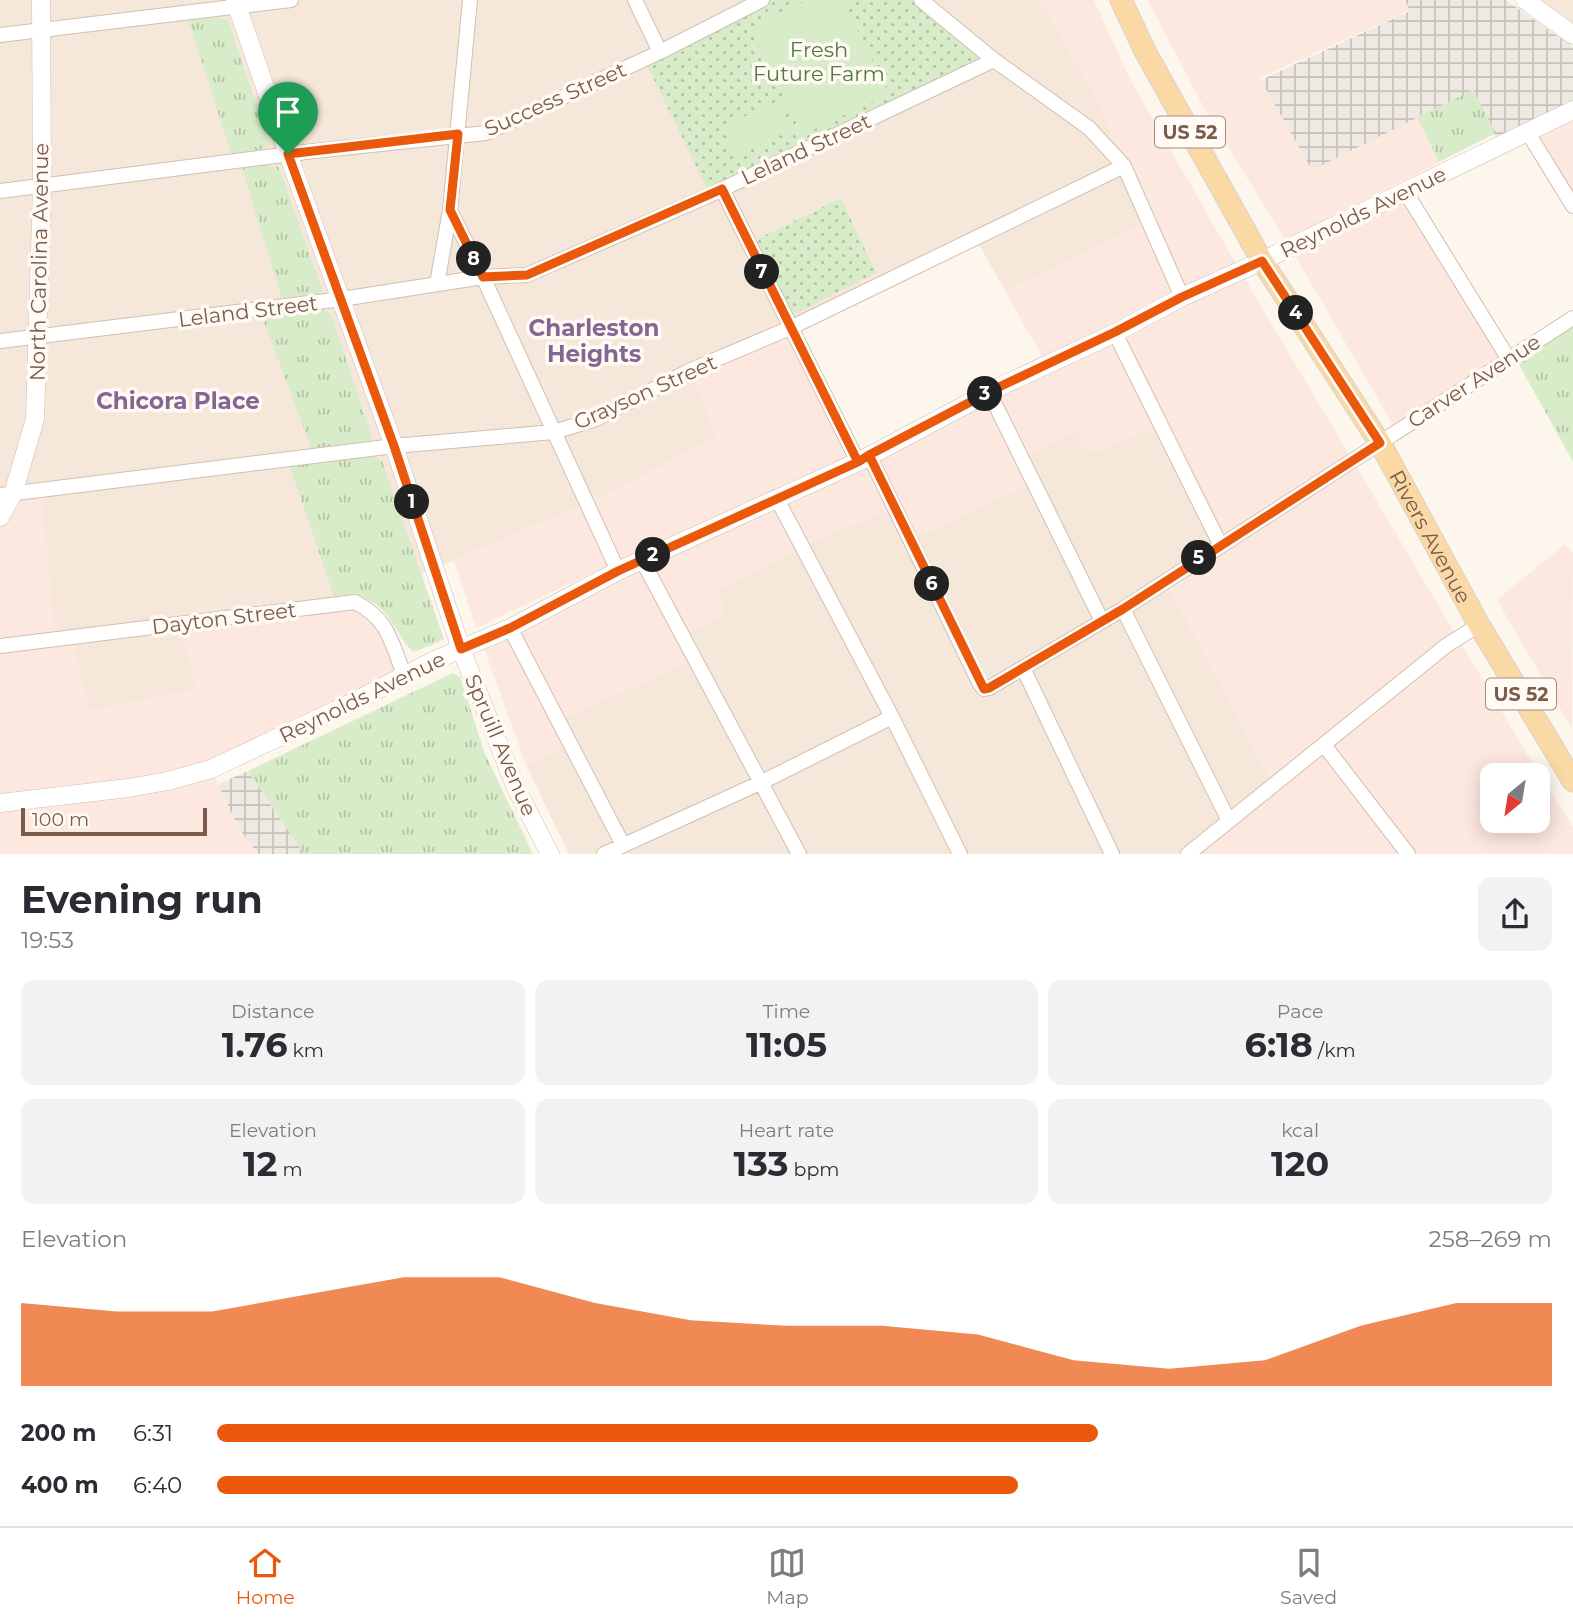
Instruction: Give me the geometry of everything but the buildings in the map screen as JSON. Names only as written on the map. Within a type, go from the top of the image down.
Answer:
[{"type":"main road","name":"Rivers Avenue","points":[[1121,0],[1146,53],[1262,261],[1380,443],[1479,625],[1573,781]]},
{"type":"street","name":"North Carolina Avenue","points":[[0,517],[35,418],[42,186],[41,0]]},
{"type":"street","points":[[0,35],[237,4],[291,0]]},
{"type":"street","points":[[437,284],[450,210],[470,0]]},
{"type":"street","points":[[635,0],[660,52]]},
{"type":"street","name":"Success Street","points":[[0,191],[288,154],[486,133],[660,52],[762,0]]},
{"type":"street","points":[[921,0],[995,60],[1089,128],[1125,166],[1182,297]]},
{"type":"street","points":[[1525,0],[1573,35]]},
{"type":"street","name":"Spruill Avenue","points":[[237,4],[288,154],[394,446],[461,649],[516,788],[550,854]]},
{"type":"street","name":"Leland Street","points":[[0,341],[342,299],[483,277],[527,275],[722,189],[995,60]]},
{"type":"street","name":"Reynolds Avenue","points":[[0,803],[141,786],[211,769],[510,628],[618,571],[863,458],[1182,297],[1573,110]]},
{"type":"street","points":[[1528,133],[1573,206]]},
{"type":"street","name":"Grayson Street","points":[[7,495],[394,446],[554,432],[596,419],[691,370],[790,328],[1125,166]]},
{"type":"street","points":[[722,189],[790,328],[863,458]]},
{"type":"street","points":[[1405,191],[1508,358]]},
{"type":"street","points":[[450,210],[618,571]]},
{"type":"street","name":"Carver Avenue","points":[[863,458],[984,689],[1123,609],[1573,318]]},
{"type":"street","points":[[1115,332],[1220,544]]},
{"type":"street","points":[[989,393],[1102,621]]},
{"type":"street","points":[[776,497],[892,717],[960,854]]},
{"type":"street","points":[[642,560],[799,854]]},
{"type":"street","name":"Dayton Street","points":[[0,646],[355,602],[373,611],[385,624],[405,677]]},
{"type":"street","points":[[1123,609],[1229,821]]},
{"type":"street","points":[[1188,854],[1207,848],[1229,821],[1441,649],[1479,625]]},
{"type":"street","points":[[510,628],[622,845]]},
{"type":"street","points":[[1023,668],[1112,854]]},
{"type":"street","points":[[604,854],[762,782],[892,717]]},
{"type":"street","points":[[1324,745],[1408,854]]},
{"type":"shaded area","name":"Chicora Place","points":[[0,0],[1040,0],[1094,94],[1149,221],[1005,291],[976,239],[691,370],[717,438],[586,504],[355,602],[179,624],[197,689],[89,711],[71,637],[57,639],[0,495]]},
{"type":"shaded area","points":[[1040,0],[1094,0],[1129,77],[1232,257],[1533,763],[1480,763],[1480,833],[1550,833],[1550,791],[1573,827],[1573,854],[1212,854],[1202,842],[1274,784],[1166,581],[1216,548],[1160,424],[1100,452],[1085,449],[1075,432],[1022,459],[1034,483],[910,540],[894,508],[804,546],[717,591],[726,612],[683,635],[696,660],[559,720],[571,743],[526,765],[481,640],[614,563],[476,628],[454,560],[586,504],[717,438],[691,370],[790,328],[859,462],[1047,365],[1005,291],[1148,221],[1094,94]]},
{"type":"shaded area","points":[[1148,0],[1405,0],[1410,10],[1260,78],[1312,169],[1417,117],[1439,163],[1338,213],[1343,221],[1405,191],[1508,358],[1397,432],[1300,264],[1204,108]]},
{"type":"shaded area","points":[[1405,0],[1506,0],[1573,47],[1573,110],[1500,146],[1473,90],[1312,170],[1261,80],[1410,11]]},
{"type":"shaded area","points":[[1525,0],[1573,0],[1573,35]]},
{"type":"shaded area","points":[[1573,110],[1573,206],[1528,133]]},
{"type":"shaded area","points":[[1160,424],[1220,544],[1166,581],[1274,785],[1203,843],[1212,854],[569,854],[526,765],[570,743],[559,721],[683,635],[726,612],[716,591],[804,546],[894,507],[1022,459],[1075,432]]},
{"type":"shaded area","points":[[41,492],[56,638],[71,637],[89,711],[197,689],[178,623],[355,602],[373,611],[405,677],[211,769],[238,827],[258,854],[0,854],[0,517],[13,494]]},
{"type":"shaded area","points":[[1565,544],[1573,553],[1572,729],[1497,600]]},
{"type":"shaded area","points":[[248,771],[304,854],[258,854],[238,827],[218,784]]},
{"type":"green space","points":[[765,0],[920,0],[994,60],[710,195],[644,59]]},
{"type":"green space","name":"Fresh Future Farm","points":[[807,0],[843,0],[889,94],[802,135],[750,28]]},
{"type":"green space","points":[[186,13],[228,20],[270,145],[234,162]]},
{"type":"green space","points":[[1473,90],[1496,133],[1439,162],[1417,117]]},
{"type":"green space","points":[[778,101],[792,130],[736,156],[722,127]]},
{"type":"green space","points":[[240,161],[279,167],[323,292],[288,305],[312,303],[331,314],[372,438],[363,449],[382,461],[444,639],[420,650],[409,648],[387,615],[369,600],[354,597],[335,599],[287,459],[314,455],[259,309],[284,306]]},
{"type":"green space","points":[[841,198],[876,273],[792,315],[754,241]]},
{"type":"green space","points":[[1573,318],[1573,462],[1513,354]]},
{"type":"green space","points":[[453,673],[460,677],[485,754],[533,854],[304,854],[248,771]]},
{"type":"district","name":"Charleston Heights","points":[[594,341]]},
{"type":"district","name":"Chicora Place","points":[[178,401]]},
{"type":"route","points":[[288,154],[394,446],[461,649],[510,628],[618,571],[858,462],[869,455],[999,387],[1262,261],[1380,443],[1123,609],[984,689],[869,455],[858,462],[722,189],[527,275],[483,277],[450,210],[458,134],[288,154]]}]
